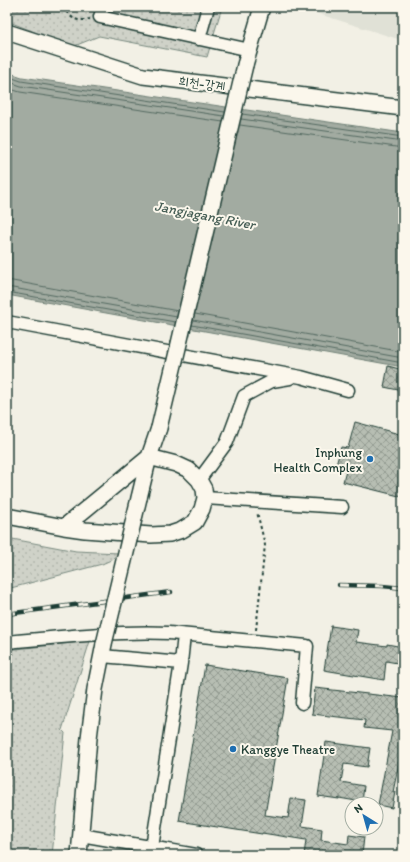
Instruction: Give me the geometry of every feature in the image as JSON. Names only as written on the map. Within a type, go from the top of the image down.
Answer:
[{"type":"main road","points":[[79,855],[89,738],[95,689],[103,650],[149,458],[159,428],[245,65],[262,7]]},
{"type":"main road","name":"희천-강계","points":[[7,32],[143,76],[403,108]]},
{"type":"main road","points":[[7,516],[85,530],[151,535],[170,534],[182,530],[196,522],[205,498],[204,489],[199,480],[189,470],[176,464],[149,458]]},
{"type":"main road","points":[[64,527],[149,458]]},
{"type":"street","points":[[199,39],[208,7]]},
{"type":"street","points":[[102,12],[199,39],[250,50]]},
{"type":"street","points":[[7,322],[301,376],[348,390]]},
{"type":"street","points":[[199,480],[227,442],[244,396],[272,381],[301,376]]},
{"type":"street","points":[[205,498],[342,507]]},
{"type":"street","points":[[7,642],[72,635],[169,633],[307,646],[302,703]]},
{"type":"street","points":[[152,847],[181,663],[184,635]]},
{"type":"street","points":[[103,650],[181,663]]},
{"type":"street","points":[[81,835],[196,855]]},
{"type":"path","points":[[63,7],[73,18],[78,20],[82,20],[102,12]]},
{"type":"path","points":[[254,641],[265,546],[255,501]]},
{"type":"shaded area","points":[[7,7],[222,7],[207,57],[99,36],[72,47],[7,21]]},
{"type":"shaded area","points":[[297,7],[403,7],[403,36],[401,40]]},
{"type":"shaded area","points":[[7,538],[76,551],[119,553],[111,560],[102,564],[7,589]]},
{"type":"shaded area","points":[[90,641],[62,730],[65,733],[52,855],[7,855],[7,650]]},
{"type":"water","name":"Jangjagang River","points":[[7,72],[22,77],[403,133],[403,367],[7,295]]},
{"type":"building","points":[[388,366],[403,370],[403,391],[384,387]]},
{"type":"building","name":"Inphung Health Complex","points":[[355,422],[403,435],[403,497],[343,482],[346,471],[335,469],[341,447],[348,448]]},
{"type":"building","points":[[331,626],[358,630],[356,642],[387,646],[387,644],[403,647],[403,664],[386,661],[384,680],[324,670]]},
{"type":"building","name":"Kanggye Theatre","points":[[205,665],[288,678],[265,815],[288,818],[291,798],[306,800],[302,826],[322,829],[321,840],[348,844],[349,836],[364,837],[362,855],[304,855],[306,840],[179,821]]},
{"type":"building","points":[[315,688],[403,698],[403,743],[393,792],[395,792],[392,808],[384,806],[384,796],[380,796],[392,731],[364,728],[365,720],[312,714]]},
{"type":"building","points":[[326,742],[370,748],[367,767],[344,764],[341,782],[364,786],[363,796],[344,796],[344,799],[339,799],[318,796]]},
{"type":"railway","points":[[339,585],[403,588]]},
{"type":"railway","points":[[7,614],[171,592]]},
{"type":"place","name":"Inphung Health Complex","points":[[370,459]]},
{"type":"place","name":"Kanggye Theatre","points":[[233,749]]}]
